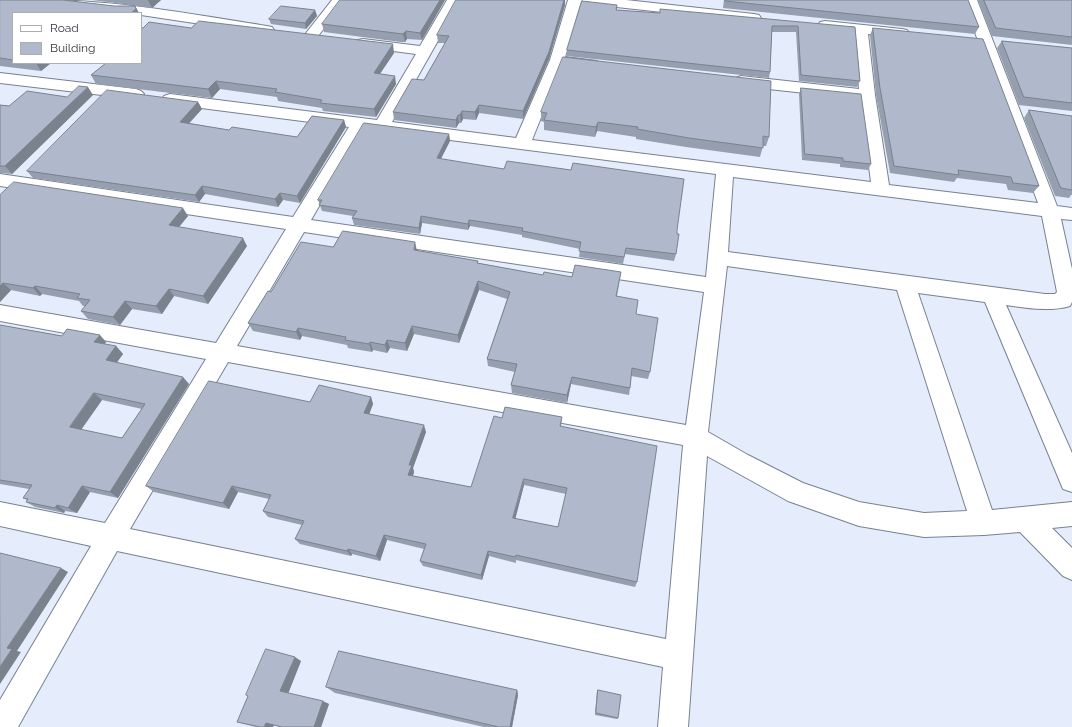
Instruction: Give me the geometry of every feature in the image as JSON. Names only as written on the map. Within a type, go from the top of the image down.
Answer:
[{"type":"street","points":[[47,0],[160,13],[279,32]]},
{"type":"street","points":[[146,27],[174,0]]},
{"type":"street","points":[[310,37],[340,0]]},
{"type":"street","points":[[1,727],[111,537],[298,224],[425,51],[454,0]]},
{"type":"street","points":[[522,144],[557,60],[575,0]]},
{"type":"street","points":[[589,0],[713,7],[767,19]]},
{"type":"street","points":[[717,258],[992,295],[1050,302],[1063,300],[1066,292],[1050,211],[1019,110],[986,41],[970,0]]},
{"type":"street","points":[[814,24],[916,34]]},
{"type":"street","points":[[861,29],[867,95],[881,189]]},
{"type":"street","points":[[294,34],[325,38]]},
{"type":"street","points":[[348,41],[425,51]]},
{"type":"street","points":[[557,60],[605,65]]},
{"type":"street","points":[[81,88],[97,73]]},
{"type":"street","points":[[0,78],[371,123],[522,144],[1072,214]]},
{"type":"street","points":[[724,79],[867,95]]},
{"type":"street","points":[[91,107],[108,91]]},
{"type":"street","points":[[0,198],[8,181],[32,166]]},
{"type":"street","points":[[673,727],[696,437],[715,286],[725,170]]},
{"type":"street","points":[[8,181],[715,286]]},
{"type":"street","points":[[905,283],[984,523]]},
{"type":"street","points":[[992,295],[1072,481]]},
{"type":"street","points":[[0,313],[696,437],[739,463],[796,493],[859,514],[924,525],[984,523],[1072,514]]},
{"type":"street","points":[[0,514],[678,656]]},
{"type":"street","points":[[1025,519],[1072,568]]},
{"type":"building","points":[[0,0],[63,0],[114,6],[135,6],[136,9],[132,12],[12,12],[12,60],[0,58]]},
{"type":"building","points":[[340,0],[440,0],[420,33],[406,31],[403,34],[322,24]]},
{"type":"building","points":[[456,0],[564,0],[549,52],[523,111],[479,105],[475,112],[462,111],[456,120],[393,112],[412,79],[424,80],[449,36],[437,35]]},
{"type":"building","points":[[968,0],[979,27],[725,1]]},
{"type":"building","points":[[984,0],[1072,0],[1072,37],[996,28]]},
{"type":"building","points":[[582,1],[617,5],[616,10],[660,13],[660,9],[855,27],[860,81],[801,75],[798,26],[772,26],[770,72],[567,50]]},
{"type":"building","points":[[281,6],[315,10],[305,23],[269,19]]},
{"type":"building","points":[[199,21],[393,44],[374,73],[395,76],[374,109],[320,103],[322,100],[275,92],[277,89],[216,81],[208,89],[91,75],[105,64],[142,64],[142,28],[149,22],[191,28]]},
{"type":"building","points":[[873,28],[983,39],[1039,186],[1013,183],[1011,177],[958,170],[959,175],[894,166],[880,88]]},
{"type":"building","points":[[1002,41],[1072,48],[1072,103],[1024,97]]},
{"type":"building","points":[[563,57],[771,81],[769,137],[763,136],[763,148],[689,138],[637,129],[638,127],[598,122],[596,127],[544,120],[547,113],[541,112]]},
{"type":"building","points":[[79,86],[88,87],[5,166],[0,166],[0,105],[9,106],[27,91],[67,97]]},
{"type":"building","points":[[801,88],[861,94],[871,164],[843,161],[843,158],[805,154]]},
{"type":"building","points":[[107,90],[198,102],[180,122],[229,130],[232,127],[297,137],[312,116],[344,120],[297,196],[280,193],[275,199],[202,186],[195,195],[27,171]]},
{"type":"building","points":[[1029,110],[1072,116],[1072,190],[1061,188]]},
{"type":"building","points":[[364,123],[449,134],[437,158],[504,169],[507,161],[571,170],[573,163],[684,179],[677,230],[677,234],[679,234],[676,254],[626,248],[624,257],[579,251],[581,242],[522,231],[523,228],[469,220],[468,224],[421,216],[419,228],[352,218],[357,211],[319,205],[322,200],[318,200]]},
{"type":"building","points":[[14,182],[183,208],[169,225],[243,238],[203,296],[169,289],[156,306],[125,301],[113,317],[81,311],[90,300],[77,298],[80,294],[35,286],[33,288],[3,283],[0,286],[0,195]]},
{"type":"building","points":[[343,231],[415,242],[414,250],[478,261],[477,263],[543,275],[544,272],[572,277],[575,265],[621,272],[616,296],[638,300],[636,314],[658,318],[650,372],[632,368],[630,388],[572,377],[567,395],[511,385],[517,364],[487,359],[510,292],[478,281],[458,335],[412,326],[405,343],[387,340],[385,345],[345,340],[346,337],[298,328],[296,332],[248,323],[268,291],[271,292],[301,242],[333,247]]},
{"type":"building","points":[[0,325],[62,336],[67,329],[100,335],[94,342],[116,346],[106,360],[183,377],[110,492],[82,486],[68,508],[57,505],[55,508],[26,502],[28,499],[23,498],[32,485],[0,480]],"holes":[[[94,393],[145,404],[122,438],[70,427]]]},
{"type":"building","points":[[209,381],[310,402],[319,385],[371,397],[364,413],[424,425],[409,465],[412,465],[408,475],[471,487],[494,416],[502,418],[505,407],[562,417],[560,426],[657,446],[637,582],[516,555],[515,557],[488,551],[481,575],[420,561],[426,544],[384,535],[376,556],[348,549],[347,551],[295,539],[304,521],[263,511],[271,495],[232,486],[223,503],[146,486]],"holes":[[[524,479],[567,488],[558,527],[513,518]]]},
{"type":"building","points":[[0,553],[61,568],[7,648],[12,649],[0,667]]},
{"type":"building","points":[[266,649],[295,657],[280,691],[323,701],[314,727],[282,727],[266,723],[264,727],[260,727],[237,722],[248,696],[246,695]]},
{"type":"building","points":[[339,651],[517,690],[510,727],[499,727],[326,687]]},
{"type":"building","points":[[598,690],[621,695],[618,718],[596,713]]}]
